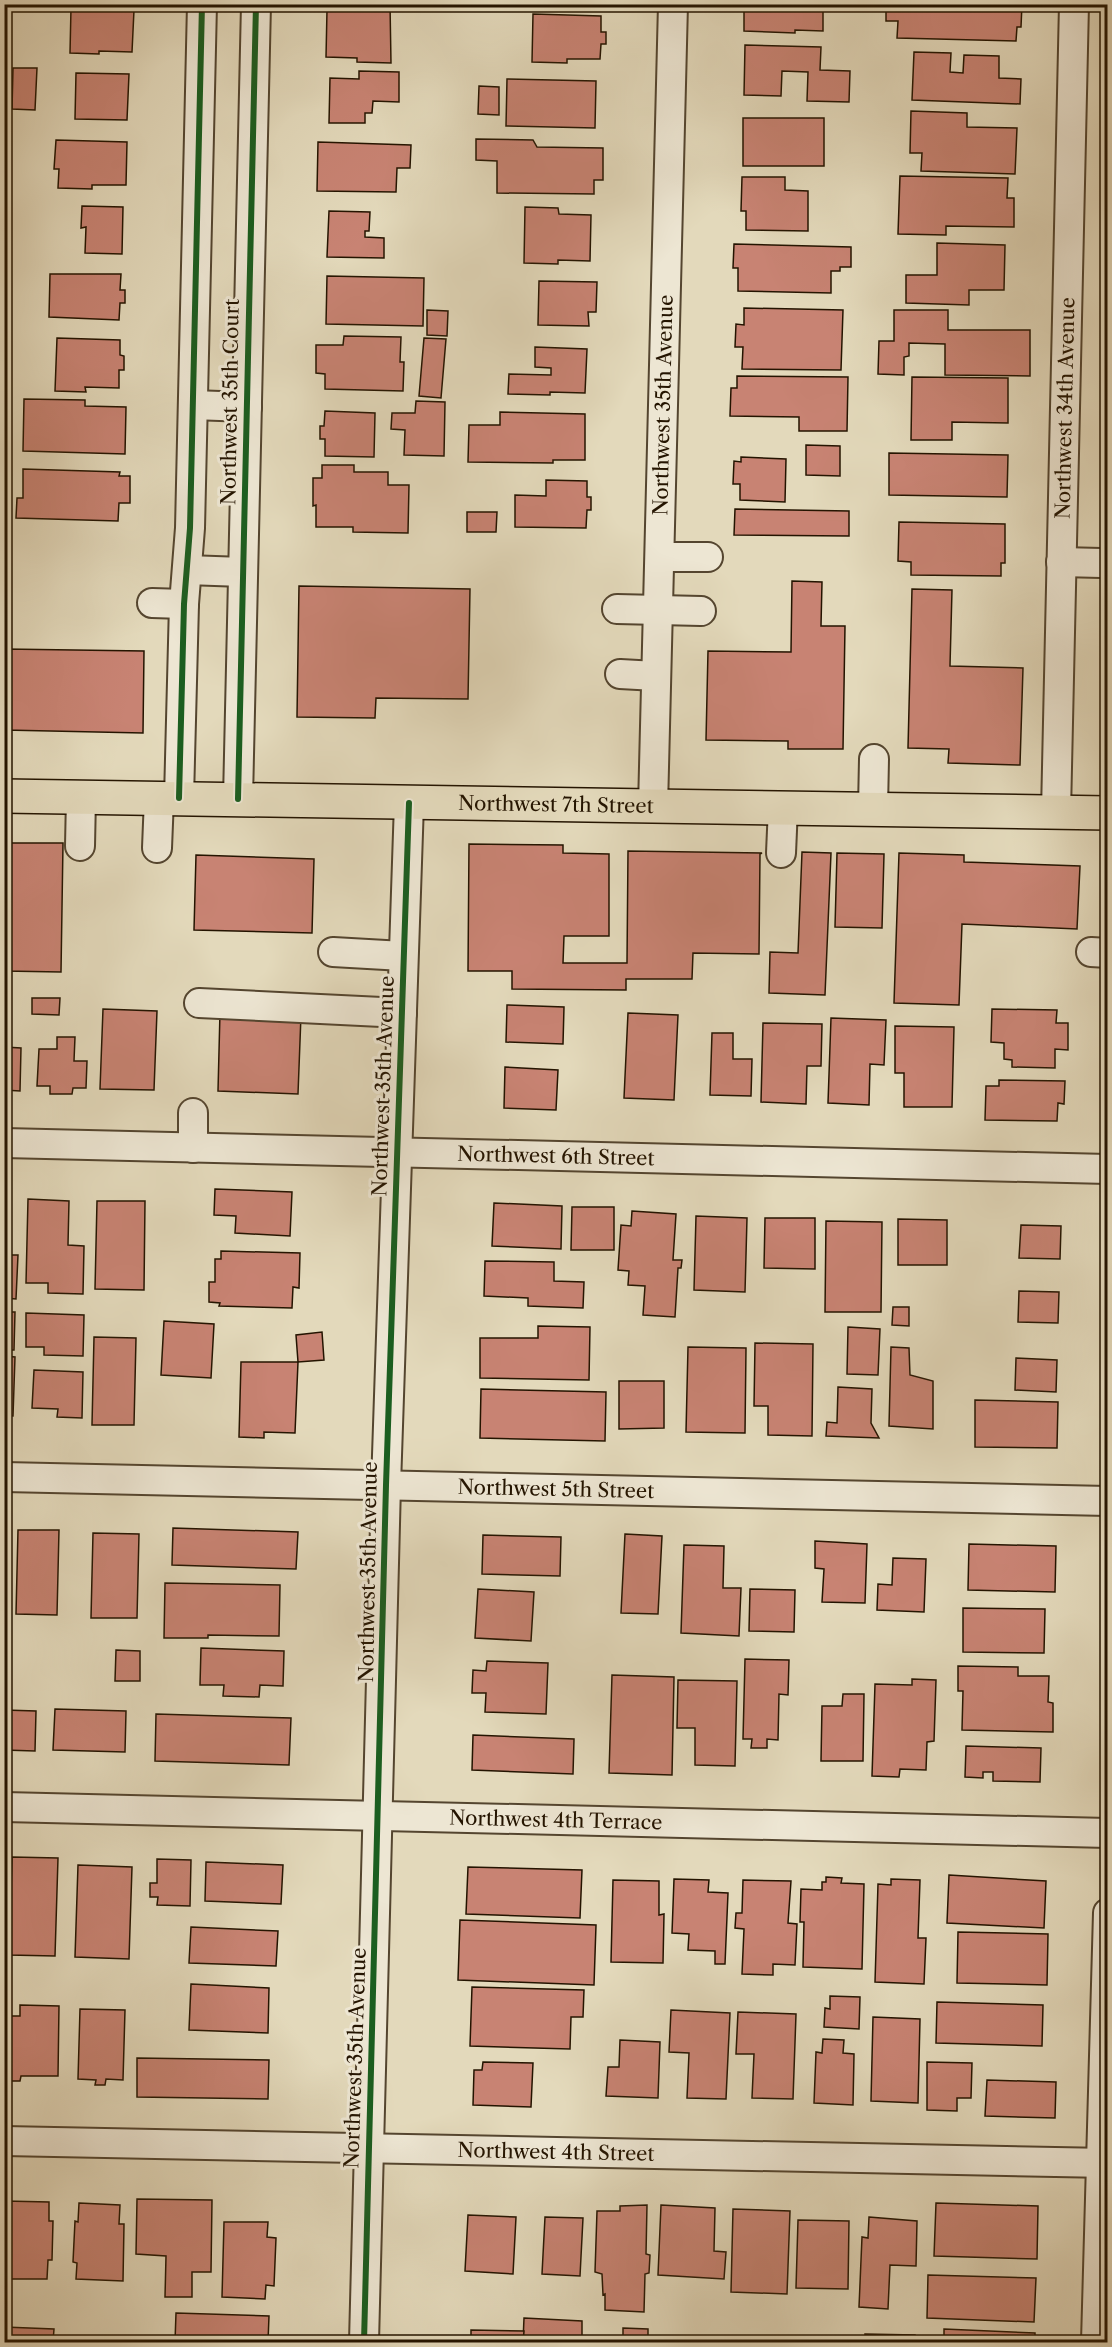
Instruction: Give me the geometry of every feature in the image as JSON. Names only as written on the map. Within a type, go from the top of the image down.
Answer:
[{"type":"main road","name":"Northwest 7th Street","points":[[4,796],[1107,813]]},
{"type":"street","name":"Northwest 35th Court","points":[[157,848],[169,798],[187,570],[202,4]]},
{"type":"street","name":"Northwest 35th Court","points":[[238,800],[256,4]]},
{"type":"street","name":"Northwest 35th Avenue","points":[[653,807],[673,4]]},
{"type":"street","name":"Northwest 34th Avenue","points":[[1056,812],[1074,4]]},
{"type":"street","points":[[193,405],[247,407]]},
{"type":"street","points":[[660,557],[708,557]]},
{"type":"street","points":[[1061,562],[1101,563]]},
{"type":"street","points":[[187,570],[243,572]]},
{"type":"street","points":[[152,603],[184,604]]},
{"type":"street","points":[[617,609],[701,611]]},
{"type":"street","points":[[620,674],[656,676]]},
{"type":"street","points":[[873,808],[874,759]]},
{"type":"street","points":[[80,846],[81,797]]},
{"type":"street","name":"Northwest 35th Avenue","points":[[364,2343],[386,1485],[409,803]]},
{"type":"street","points":[[781,853],[783,807]]},
{"type":"street","points":[[333,952],[403,956]]},
{"type":"street","points":[[199,1003],[402,1013]]},
{"type":"street","points":[[193,1113],[193,1148]]},
{"type":"street","name":"Northwest 6th Street","points":[[4,1143],[1107,1169]]},
{"type":"street","name":"Northwest 5th Street","points":[[4,1477],[1107,1501]]},
{"type":"street","name":"Northwest 4th Terrace","points":[[4,1808],[1107,1833]]},
{"type":"street","points":[[1096,2343],[1104,2163],[1107,1913]]},
{"type":"street","name":"Northwest 4th Street","points":[[4,2141],[1104,2163]]},
{"type":"building","points":[[365,4],[390,4],[391,63],[357,62],[357,58],[326,57],[327,10],[365,11]]},
{"type":"building","points":[[823,4],[823,31],[795,30],[795,33],[744,31],[744,6]]},
{"type":"building","points":[[886,4],[1022,4],[1021,27],[1017,27],[1016,41],[897,38],[898,21],[886,21]]},
{"type":"building","points":[[71,8],[134,10],[132,52],[70,53]]},
{"type":"building","points":[[533,14],[601,16],[601,32],[606,32],[606,44],[601,44],[600,59],[567,59],[567,63],[532,62]]},
{"type":"building","points":[[745,45],[821,47],[820,70],[850,71],[849,102],[807,101],[808,72],[782,71],[781,96],[744,95]]},
{"type":"building","points":[[914,52],[951,53],[950,72],[963,73],[964,55],[999,56],[999,78],[1021,79],[1020,104],[912,100]]},
{"type":"building","points":[[13,68],[37,68],[35,110],[12,109]]},
{"type":"building","points":[[359,71],[399,72],[399,102],[373,101],[372,113],[365,113],[365,123],[329,123],[330,78],[359,79]]},
{"type":"building","points":[[76,73],[129,74],[127,120],[75,119]]},
{"type":"building","points":[[507,79],[596,81],[595,128],[506,126]]},
{"type":"building","points":[[479,86],[499,87],[499,115],[478,114]]},
{"type":"building","points":[[911,111],[967,113],[967,127],[1017,128],[1015,174],[921,171],[922,153],[910,153]]},
{"type":"building","points":[[743,118],[824,118],[824,166],[743,166]]},
{"type":"building","points":[[476,139],[533,140],[537,147],[603,148],[603,180],[594,180],[594,194],[497,193],[497,161],[476,160]]},
{"type":"building","points":[[56,140],[127,142],[126,185],[92,185],[92,189],[58,188],[59,169],[54,169]]},
{"type":"building","points":[[318,142],[411,145],[410,168],[397,168],[396,192],[317,191]]},
{"type":"building","points":[[900,176],[1008,178],[1007,198],[1014,198],[1014,227],[946,226],[946,235],[898,234]]},
{"type":"building","points":[[742,177],[785,177],[785,190],[808,191],[808,231],[746,230],[746,211],[741,211]]},
{"type":"building","points":[[82,206],[123,207],[122,254],[85,253],[86,227],[81,228]]},
{"type":"building","points":[[525,207],[558,208],[559,214],[591,215],[590,261],[558,260],[558,264],[524,263]]},
{"type":"building","points":[[329,211],[370,212],[369,231],[365,231],[365,237],[384,238],[384,258],[327,257]]},
{"type":"building","points":[[937,243],[1005,245],[1004,290],[969,290],[969,305],[906,303],[906,275],[937,275]]},
{"type":"building","points":[[734,244],[851,247],[851,267],[840,267],[840,271],[831,271],[831,293],[738,291],[738,268],[733,268]]},
{"type":"building","points":[[50,274],[121,274],[120,290],[125,290],[125,303],[120,303],[119,320],[49,317]]},
{"type":"building","points":[[327,276],[424,278],[423,326],[326,324]]},
{"type":"building","points":[[539,281],[597,282],[596,312],[588,312],[589,326],[538,325]]},
{"type":"building","points":[[744,308],[843,310],[841,370],[742,369],[743,347],[735,347],[736,324],[744,325]]},
{"type":"building","points":[[427,310],[448,311],[447,336],[427,335]]},
{"type":"building","points":[[894,310],[948,310],[948,330],[1030,330],[1030,376],[945,375],[945,344],[909,343],[909,356],[904,357],[904,375],[878,374],[879,341],[894,341]]},
{"type":"building","points":[[344,336],[401,337],[400,362],[404,362],[403,391],[325,389],[325,374],[316,373],[316,345],[343,345]]},
{"type":"building","points":[[57,338],[120,340],[120,355],[124,356],[124,370],[119,370],[119,388],[85,387],[86,392],[55,391]]},
{"type":"building","points":[[424,338],[446,339],[441,398],[419,396]]},
{"type":"building","points":[[535,347],[587,349],[585,393],[508,394],[509,374],[551,375],[551,368],[535,367]]},
{"type":"building","points":[[737,376],[848,377],[847,431],[799,431],[799,417],[730,416],[731,388],[737,388]]},
{"type":"building","points":[[912,377],[1008,378],[1008,423],[952,422],[952,440],[911,440]]},
{"type":"building","points":[[24,399],[85,400],[85,406],[126,407],[125,454],[23,451]]},
{"type":"building","points":[[416,401],[445,402],[444,456],[404,455],[405,430],[391,429],[392,413],[415,413]]},
{"type":"building","points":[[325,411],[375,413],[374,457],[325,456],[325,439],[320,439],[320,426],[324,426]]},
{"type":"building","points":[[500,412],[585,414],[585,460],[553,460],[553,463],[468,462],[469,425],[500,425]]},
{"type":"building","points":[[806,445],[840,446],[840,476],[806,475]]},
{"type":"building","points":[[889,453],[1008,455],[1007,497],[889,495]]},
{"type":"building","points":[[741,457],[786,459],[785,502],[740,500],[740,484],[733,484],[734,461],[741,462]]},
{"type":"building","points":[[322,465],[354,465],[354,472],[388,472],[388,485],[409,485],[408,533],[353,532],[353,527],[316,527],[313,478],[322,478]]},
{"type":"building","points":[[23,469],[120,472],[119,476],[130,476],[130,503],[119,503],[118,521],[16,518],[17,498],[23,498]]},
{"type":"building","points":[[546,480],[587,481],[587,497],[591,497],[591,510],[587,510],[586,528],[515,527],[515,495],[546,496]]},
{"type":"building","points":[[735,509],[849,511],[849,536],[734,535]]},
{"type":"building","points":[[467,512],[497,512],[496,532],[467,532]]},
{"type":"building","points":[[899,522],[1005,524],[1005,563],[1001,563],[1001,576],[911,575],[911,562],[898,561]]},
{"type":"building","points":[[792,581],[822,582],[821,626],[845,626],[843,749],[788,749],[788,741],[706,740],[708,651],[791,652]]},
{"type":"building","points":[[299,586],[470,589],[468,699],[376,698],[375,718],[297,717]]},
{"type":"building","points":[[912,589],[952,590],[950,666],[1023,668],[1020,765],[948,763],[949,749],[908,748]]},
{"type":"building","points":[[4,649],[144,651],[143,733],[4,730]]},
{"type":"building","points":[[1107,670],[1108,760],[1105,760]]},
{"type":"building","points":[[4,843],[63,843],[61,972],[4,971]]},
{"type":"building","points":[[469,844],[563,845],[563,853],[609,854],[609,936],[564,936],[563,963],[627,963],[628,851],[762,853],[760,854],[759,954],[693,953],[692,979],[626,979],[626,990],[512,989],[512,971],[468,971]]},
{"type":"building","points":[[802,852],[831,853],[825,995],[769,993],[770,952],[798,953]]},
{"type":"building","points":[[837,853],[884,854],[882,928],[835,927]]},
{"type":"building","points":[[899,853],[964,855],[964,862],[1080,866],[1077,929],[962,924],[959,1005],[894,1003]]},
{"type":"building","points":[[196,855],[314,859],[312,933],[194,930]]},
{"type":"building","points":[[32,998],[60,998],[59,1015],[32,1014]]},
{"type":"building","points":[[507,1005],[564,1007],[563,1044],[506,1042]]},
{"type":"building","points":[[103,1009],[157,1011],[154,1090],[100,1089]]},
{"type":"building","points":[[992,1009],[1057,1010],[1056,1023],[1068,1023],[1068,1050],[1055,1049],[1055,1068],[1012,1067],[1012,1060],[1004,1059],[1004,1043],[991,1042]]},
{"type":"building","points":[[220,1012],[301,1015],[298,1094],[218,1091]]},
{"type":"building","points":[[628,1013],[678,1015],[674,1100],[624,1098]]},
{"type":"building","points":[[831,1018],[886,1020],[884,1065],[870,1064],[869,1105],[828,1103]]},
{"type":"building","points":[[763,1023],[822,1024],[821,1066],[807,1066],[806,1104],[761,1102]]},
{"type":"building","points":[[895,1026],[954,1027],[952,1107],[904,1107],[904,1073],[895,1073]]},
{"type":"building","points":[[712,1033],[733,1033],[733,1059],[752,1059],[751,1096],[710,1095]]},
{"type":"building","points":[[57,1037],[75,1037],[74,1061],[87,1061],[86,1088],[73,1088],[72,1094],[50,1094],[50,1086],[37,1086],[39,1049],[57,1049]]},
{"type":"building","points":[[4,1047],[21,1048],[20,1091],[4,1090]]},
{"type":"building","points":[[505,1067],[558,1070],[556,1110],[504,1108]]},
{"type":"building","points":[[999,1080],[1065,1081],[1064,1104],[1058,1103],[1057,1121],[985,1120],[986,1086],[999,1086]]},
{"type":"building","points":[[4,1189],[9,1189],[6,1255],[18,1255],[16,1299],[4,1298]]},
{"type":"building","points":[[215,1189],[292,1192],[290,1236],[235,1233],[236,1216],[214,1215]]},
{"type":"building","points":[[28,1199],[69,1201],[68,1245],[84,1246],[83,1294],[48,1293],[48,1283],[26,1283]]},
{"type":"building","points":[[97,1201],[145,1201],[144,1290],[95,1289]]},
{"type":"building","points":[[494,1203],[562,1206],[561,1249],[492,1246]]},
{"type":"building","points":[[572,1207],[614,1207],[614,1250],[571,1250]]},
{"type":"building","points":[[632,1211],[676,1214],[673,1260],[682,1260],[681,1268],[678,1268],[675,1317],[643,1315],[645,1286],[628,1285],[629,1271],[618,1270],[621,1225],[631,1226]]},
{"type":"building","points":[[696,1216],[747,1218],[745,1292],[694,1290]]},
{"type":"building","points":[[765,1218],[815,1218],[815,1269],[764,1268]]},
{"type":"building","points":[[898,1219],[947,1220],[947,1265],[898,1265]]},
{"type":"building","points":[[826,1221],[882,1222],[881,1312],[825,1312]]},
{"type":"building","points":[[1021,1225],[1061,1226],[1060,1259],[1019,1258]]},
{"type":"building","points":[[221,1251],[300,1253],[299,1288],[293,1287],[292,1308],[219,1306],[220,1303],[209,1302],[209,1282],[215,1282],[215,1259],[221,1259]]},
{"type":"building","points":[[485,1261],[554,1262],[554,1281],[584,1282],[583,1308],[528,1306],[528,1298],[484,1296]]},
{"type":"building","points":[[1019,1291],[1059,1292],[1058,1323],[1018,1322]]},
{"type":"building","points":[[893,1307],[909,1307],[909,1326],[892,1325]]},
{"type":"building","points":[[4,1312],[15,1312],[14,1350],[4,1350]]},
{"type":"building","points":[[26,1313],[84,1315],[83,1356],[44,1355],[44,1347],[26,1347]]},
{"type":"building","points":[[164,1321],[214,1324],[211,1378],[161,1375]]},
{"type":"building","points":[[538,1326],[590,1327],[589,1380],[480,1378],[480,1338],[538,1338]]},
{"type":"building","points":[[848,1327],[880,1329],[878,1375],[847,1374]]},
{"type":"building","points":[[322,1332],[324,1360],[298,1362],[296,1335]]},
{"type":"building","points":[[94,1337],[136,1338],[134,1425],[92,1425]]},
{"type":"building","points":[[755,1343],[813,1344],[812,1436],[768,1435],[768,1406],[754,1406]]},
{"type":"building","points":[[688,1347],[746,1348],[745,1433],[686,1432]]},
{"type":"building","points":[[891,1347],[909,1348],[910,1375],[933,1381],[933,1429],[889,1426]]},
{"type":"building","points":[[4,1356],[15,1357],[13,1416],[4,1415]]},
{"type":"building","points":[[1016,1358],[1057,1360],[1056,1392],[1015,1390]]},
{"type":"building","points":[[241,1362],[298,1362],[295,1433],[264,1432],[264,1438],[239,1437]]},
{"type":"building","points":[[34,1370],[83,1372],[82,1418],[57,1417],[58,1409],[32,1408]]},
{"type":"building","points":[[619,1381],[664,1381],[664,1428],[619,1429]]},
{"type":"building","points":[[838,1387],[872,1389],[871,1423],[879,1438],[826,1436],[827,1422],[837,1423]]},
{"type":"building","points":[[481,1389],[606,1392],[605,1441],[480,1438]]},
{"type":"building","points":[[975,1400],[1058,1402],[1057,1448],[975,1447]]},
{"type":"building","points":[[173,1528],[298,1532],[296,1569],[172,1565]]},
{"type":"building","points":[[18,1530],[59,1530],[57,1615],[16,1614]]},
{"type":"building","points":[[93,1533],[139,1534],[137,1618],[91,1618]]},
{"type":"building","points":[[625,1534],[662,1536],[658,1614],[621,1613]]},
{"type":"building","points":[[483,1535],[561,1537],[560,1576],[482,1574]]},
{"type":"building","points":[[815,1541],[867,1544],[865,1603],[822,1602],[824,1569],[815,1568]]},
{"type":"building","points":[[969,1544],[1056,1546],[1055,1592],[968,1590]]},
{"type":"building","points":[[684,1545],[724,1546],[723,1588],[741,1588],[739,1636],[681,1633]]},
{"type":"building","points":[[893,1558],[926,1559],[924,1612],[877,1610],[878,1584],[892,1585]]},
{"type":"building","points":[[165,1583],[280,1585],[279,1636],[208,1635],[208,1638],[164,1638]]},
{"type":"building","points":[[478,1589],[534,1592],[531,1641],[475,1638]]},
{"type":"building","points":[[750,1589],[795,1590],[794,1632],[749,1631]]},
{"type":"building","points":[[963,1608],[1045,1609],[1044,1653],[963,1652]]},
{"type":"building","points":[[201,1648],[284,1651],[283,1686],[260,1685],[259,1697],[223,1696],[224,1685],[200,1685]]},
{"type":"building","points":[[116,1650],[140,1651],[140,1681],[115,1681]]},
{"type":"building","points":[[745,1659],[789,1660],[788,1695],[779,1694],[778,1740],[767,1739],[767,1748],[751,1748],[752,1739],[743,1739]]},
{"type":"building","points":[[487,1661],[548,1663],[546,1714],[485,1712],[486,1693],[472,1693],[473,1670],[486,1671]]},
{"type":"building","points":[[958,1666],[1018,1667],[1018,1676],[1049,1676],[1048,1702],[1053,1703],[1053,1732],[962,1730],[963,1691],[958,1691]]},
{"type":"building","points":[[612,1675],[674,1677],[672,1775],[609,1773]]},
{"type":"building","points":[[912,1679],[936,1680],[934,1741],[927,1742],[926,1770],[900,1769],[899,1777],[872,1776],[875,1684],[912,1685]]},
{"type":"building","points":[[678,1680],[737,1681],[735,1766],[695,1765],[695,1728],[677,1728]]},
{"type":"building","points":[[843,1694],[864,1694],[863,1761],[821,1761],[822,1706],[842,1706]]},
{"type":"building","points":[[55,1709],[126,1711],[125,1752],[53,1750]]},
{"type":"building","points":[[4,1710],[36,1711],[35,1751],[4,1750]]},
{"type":"building","points":[[156,1714],[291,1718],[289,1765],[155,1761]]},
{"type":"building","points":[[473,1735],[574,1739],[573,1774],[472,1770]]},
{"type":"building","points":[[966,1746],[1041,1748],[1040,1782],[993,1781],[993,1772],[983,1772],[983,1778],[965,1777]]},
{"type":"building","points":[[12,1857],[58,1858],[55,1956],[9,1955]]},
{"type":"building","points":[[157,1859],[191,1860],[190,1906],[157,1905],[158,1897],[150,1897],[150,1883],[157,1883]]},
{"type":"building","points":[[206,1862],[283,1865],[281,1904],[205,1901]]},
{"type":"building","points":[[78,1865],[132,1867],[129,1959],[75,1957]]},
{"type":"building","points":[[468,1867],[582,1870],[580,1918],[466,1914]]},
{"type":"building","points":[[949,1875],[1046,1881],[1044,1928],[947,1923]]},
{"type":"building","points":[[826,1877],[842,1878],[841,1883],[864,1884],[862,1969],[803,1967],[804,1922],[800,1922],[801,1889],[822,1890],[822,1882],[826,1882]]},
{"type":"building","points":[[674,1879],[709,1880],[708,1892],[728,1893],[725,1964],[715,1964],[715,1951],[688,1950],[689,1934],[672,1933]]},
{"type":"building","points":[[891,1879],[920,1880],[918,1938],[926,1938],[924,1984],[875,1982],[878,1884],[891,1885]]},
{"type":"building","points":[[613,1880],[659,1881],[659,1915],[664,1914],[663,1963],[611,1962]]},
{"type":"building","points":[[743,1880],[791,1881],[788,1923],[797,1924],[795,1965],[773,1964],[773,1975],[742,1974],[744,1929],[735,1928],[736,1913],[742,1913]]},
{"type":"building","points":[[460,1920],[596,1925],[594,1985],[458,1980]]},
{"type":"building","points":[[191,1927],[278,1931],[276,1966],[189,1963]]},
{"type":"building","points":[[958,1932],[1048,1934],[1047,1985],[957,1983]]},
{"type":"building","points":[[191,1984],[269,1988],[268,2033],[189,2030]]},
{"type":"building","points":[[472,1987],[584,1990],[583,2017],[571,2017],[570,2049],[470,2046]]},
{"type":"building","points":[[830,1996],[860,1997],[859,2029],[824,2027],[825,2008],[830,2009]]},
{"type":"building","points":[[937,2002],[1043,2005],[1042,2046],[936,2043]]},
{"type":"building","points":[[20,2005],[59,2006],[58,2076],[21,2076],[20,2081],[10,2081],[11,2016],[20,2016]]},
{"type":"building","points":[[80,2009],[125,2010],[123,2080],[106,2079],[105,2085],[95,2085],[96,2080],[78,2079]]},
{"type":"building","points":[[671,2010],[730,2013],[726,2099],[687,2098],[689,2053],[669,2052]]},
{"type":"building","points":[[738,2012],[796,2014],[793,2099],[752,2098],[754,2054],[736,2054]]},
{"type":"building","points":[[873,2017],[920,2019],[918,2103],[871,2101]]},
{"type":"building","points":[[823,2039],[844,2040],[843,2053],[854,2054],[853,2105],[814,2103],[816,2052],[822,2053]]},
{"type":"building","points":[[620,2040],[660,2042],[658,2098],[606,2096],[608,2067],[619,2067]]},
{"type":"building","points":[[137,2058],[269,2060],[268,2099],[137,2097]]},
{"type":"building","points":[[483,2062],[533,2063],[531,2107],[473,2105],[474,2070],[482,2070]]},
{"type":"building","points":[[927,2062],[972,2063],[971,2098],[957,2098],[957,2111],[927,2110]]},
{"type":"building","points":[[987,2080],[1056,2082],[1055,2118],[985,2116]]},
{"type":"building","points":[[137,2199],[212,2200],[211,2272],[192,2272],[192,2297],[165,2297],[166,2256],[136,2254]]},
{"type":"building","points":[[4,2201],[49,2202],[49,2221],[53,2221],[52,2260],[48,2260],[47,2279],[4,2279]]},
{"type":"building","points":[[79,2203],[120,2205],[119,2224],[124,2224],[123,2281],[76,2279],[77,2263],[73,2262],[75,2221],[78,2222]]},
{"type":"building","points":[[936,2203],[1038,2206],[1037,2259],[934,2256]]},
{"type":"building","points":[[647,2205],[646,2254],[650,2255],[649,2273],[645,2274],[644,2312],[605,2310],[602,2274],[595,2272],[597,2211],[620,2211],[620,2206]]},
{"type":"building","points":[[661,2205],[715,2208],[714,2251],[726,2252],[724,2279],[658,2275]]},
{"type":"building","points":[[733,2209],[790,2211],[787,2294],[731,2292]]},
{"type":"building","points":[[468,2215],[516,2217],[513,2274],[465,2271]]},
{"type":"building","points":[[545,2217],[583,2218],[580,2276],[542,2274]]},
{"type":"building","points":[[869,2217],[917,2221],[916,2266],[890,2265],[888,2309],[859,2307],[862,2237],[868,2238]]},
{"type":"building","points":[[798,2220],[849,2221],[848,2289],[796,2288]]},
{"type":"building","points":[[224,2222],[268,2222],[267,2237],[276,2238],[274,2286],[266,2285],[265,2299],[222,2297]]},
{"type":"building","points":[[928,2275],[1036,2278],[1034,2322],[927,2318]]},
{"type":"building","points":[[176,2313],[269,2316],[268,2342],[175,2342]]},
{"type":"building","points":[[524,2318],[582,2321],[582,2342],[523,2342]]},
{"type":"building","points":[[4,2327],[54,2329],[53,2342],[4,2342]]},
{"type":"building","points":[[623,2328],[648,2329],[648,2342],[623,2342]]},
{"type":"building","points":[[944,2329],[1035,2333],[1035,2342],[944,2342]]},
{"type":"building","points":[[471,2330],[524,2331],[523,2342],[471,2342]]},
{"type":"building","points":[[865,2334],[915,2335],[915,2342],[865,2342]]},
{"type":"building","points":[[726,2337],[785,2338],[785,2342],[725,2342]]},
{"type":"cycle path","points":[[179,798],[184,604],[190,528],[202,4]]},
{"type":"cycle path","points":[[238,799],[256,4]]},
{"type":"cycle path","points":[[364,2342],[386,1485],[409,803]]}]
